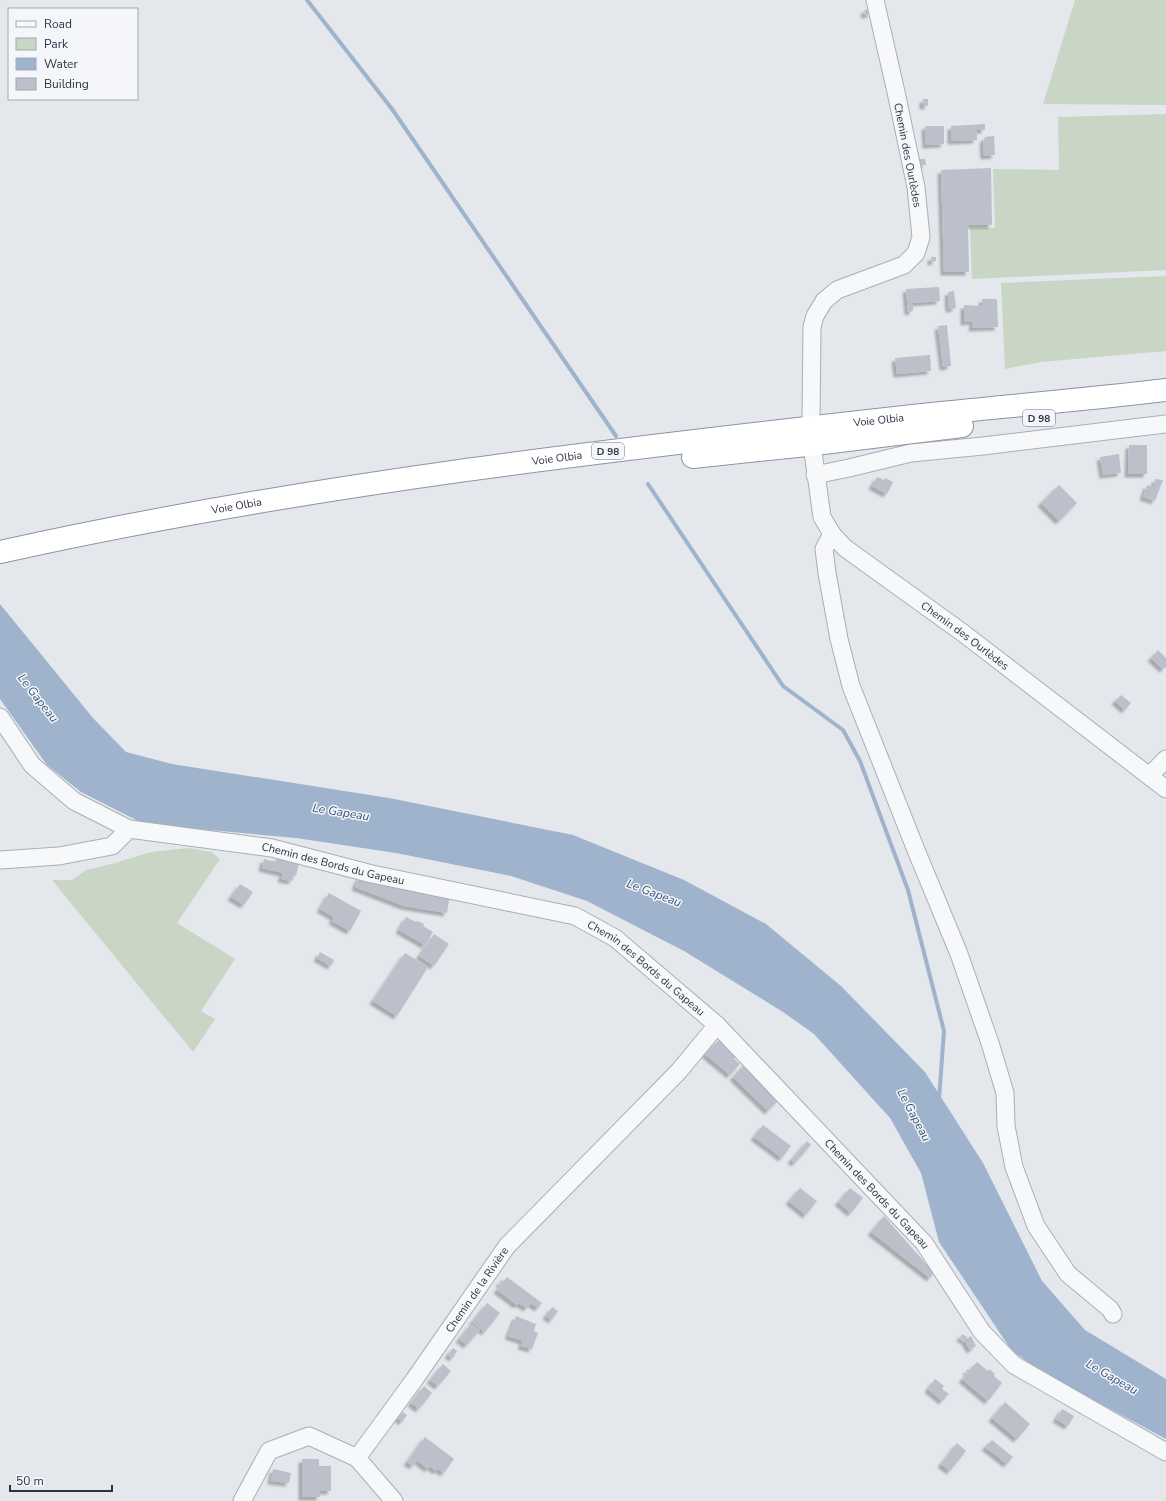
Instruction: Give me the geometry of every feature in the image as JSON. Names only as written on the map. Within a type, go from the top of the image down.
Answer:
[{"type":"highway","name":"Voie Olbia","points":[[0,563],[56,545],[136,523],[294,495],[470,469],[634,448],[916,416],[1166,390]]},
{"type":"highway","name":"Voie Olbia","points":[[0,552],[113,537],[369,494],[456,482],[807,445],[1166,403]]},
{"type":"street","name":"Chemin des Ourlèdes","points":[[811,420],[812,327],[815,316],[824,301],[837,290],[904,264],[916,253],[921,237],[916,187],[875,0]]},
{"type":"street","points":[[815,474],[849,468],[911,453],[1166,424]]},
{"type":"street","name":"Chemin des Ourlèdes","points":[[813,452],[822,517],[832,534],[846,548],[963,633],[1166,789]]},
{"type":"street","points":[[832,534],[824,549],[825,561],[851,686],[959,954],[990,1043],[1006,1093],[1006,1126],[1014,1167],[1036,1226],[1068,1274],[1110,1309],[1113,1314]]},
{"type":"street","name":"Chemin des Bords du Gapeau","points":[[0,717],[32,766],[74,801],[129,829],[272,848],[372,874],[575,916],[615,938],[717,1025],[924,1243],[982,1332],[1014,1365],[1166,1452]]},
{"type":"street","points":[[1149,776],[1166,759]]},
{"type":"street","points":[[0,860],[59,856],[112,846],[129,829]]},
{"type":"street","name":"Chemin de la Rivière","points":[[357,1458],[414,1380],[507,1246],[679,1070],[717,1025]]},
{"type":"street","points":[[242,1501],[269,1451],[308,1436],[357,1458],[394,1501]]},
{"type":"green space","points":[[1075,0],[1166,0],[1166,105],[1043,104]]},
{"type":"green space","points":[[1166,114],[1166,270],[972,279],[970,228],[995,228],[993,169],[1059,170],[1058,117]]},
{"type":"green space","points":[[1166,276],[1166,351],[1041,362],[1005,369],[1001,283]]},
{"type":"green space","points":[[188,848],[211,852],[220,859],[177,923],[235,959],[201,1011],[215,1019],[193,1052],[52,880],[72,880],[86,870],[151,852]]},
{"type":"water","name":"Le Gapeau","points":[[0,604],[93,718],[126,752],[172,764],[389,798],[573,835],[684,880],[766,924],[841,986],[925,1072],[983,1163],[1042,1281],[1085,1330],[1166,1379],[1166,1439],[1045,1374],[1012,1351],[939,1242],[921,1173],[890,1118],[814,1034],[783,1012],[684,951],[587,901],[511,876],[396,853],[296,838],[144,824],[81,792],[47,765],[0,699]]},
{"type":"building","points":[[870,9],[871,14],[865,15],[864,10]]},
{"type":"building","points":[[923,99],[928,99],[928,106],[923,106]]},
{"type":"building","points":[[985,124],[985,130],[977,130],[977,140],[951,141],[951,126]]},
{"type":"building","points":[[925,126],[944,126],[944,144],[926,145]]},
{"type":"building","points":[[994,136],[995,155],[984,156],[983,142],[985,137]]},
{"type":"building","points":[[918,159],[925,159],[926,165],[919,165]]},
{"type":"building","points":[[991,168],[992,225],[968,225],[969,272],[944,272],[941,170]]},
{"type":"building","points":[[931,257],[936,257],[936,261],[931,262]]},
{"type":"building","points":[[939,287],[940,301],[913,303],[913,311],[908,312],[906,289]]},
{"type":"building","points":[[954,291],[956,308],[949,309],[948,292]]},
{"type":"building","points":[[982,299],[997,299],[998,327],[972,328],[973,321],[964,322],[964,305],[982,306]]},
{"type":"building","points":[[947,325],[951,366],[943,367],[938,326]]},
{"type":"building","points":[[930,355],[931,371],[897,374],[895,358]]},
{"type":"building","points":[[1129,445],[1147,445],[1147,474],[1128,474]]},
{"type":"building","points":[[1119,454],[1121,473],[1103,475],[1100,457]]},
{"type":"building","points":[[877,477],[884,480],[885,478],[893,482],[887,494],[872,486]]},
{"type":"building","points":[[1155,479],[1163,480],[1155,501],[1143,497],[1147,485],[1154,487]]},
{"type":"building","points":[[1059,485],[1077,503],[1059,521],[1041,503]]},
{"type":"building","points":[[1158,650],[1166,658],[1166,667],[1163,669],[1151,658]]},
{"type":"building","points":[[1121,695],[1131,703],[1125,710],[1115,701]]},
{"type":"building","points":[[277,857],[299,863],[296,876],[294,875],[292,881],[281,879],[283,873],[262,868],[264,859],[276,862]]},
{"type":"building","points":[[359,877],[450,894],[447,913],[404,906],[355,887]]},
{"type":"building","points":[[240,884],[253,892],[244,905],[231,897]]},
{"type":"building","points":[[329,893],[361,911],[350,931],[332,921],[334,917],[320,909]]},
{"type":"building","points":[[406,917],[424,924],[423,926],[433,932],[425,945],[399,930]]},
{"type":"building","points":[[434,934],[449,944],[434,966],[419,956]]},
{"type":"building","points":[[320,952],[334,960],[331,966],[317,958]]},
{"type":"building","points":[[405,953],[428,967],[397,1016],[373,1001]]},
{"type":"building","points":[[720,1039],[738,1055],[734,1059],[740,1064],[730,1075],[705,1054]]},
{"type":"building","points":[[746,1063],[781,1097],[768,1111],[733,1077]]},
{"type":"building","points":[[763,1125],[791,1146],[782,1158],[754,1137]]},
{"type":"building","points":[[807,1141],[811,1145],[795,1163],[791,1160]]},
{"type":"building","points":[[800,1188],[817,1201],[806,1215],[789,1201]]},
{"type":"building","points":[[850,1188],[863,1198],[851,1213],[838,1202]]},
{"type":"building","points":[[884,1216],[934,1273],[930,1278],[871,1232]]},
{"type":"building","points":[[507,1277],[542,1303],[538,1308],[531,1303],[527,1308],[519,1303],[517,1305],[497,1290],[502,1284],[499,1283],[501,1280],[503,1282]]},
{"type":"building","points":[[487,1303],[500,1313],[485,1332],[472,1322]]},
{"type":"building","points":[[552,1307],[558,1311],[552,1320],[546,1316]]},
{"type":"building","points":[[516,1316],[536,1324],[534,1331],[538,1333],[532,1349],[521,1346],[523,1341],[508,1336]]},
{"type":"building","points":[[471,1324],[480,1330],[467,1345],[459,1339]]},
{"type":"building","points":[[962,1334],[967,1337],[966,1339],[971,1336],[976,1346],[970,1350],[965,1341],[960,1338]]},
{"type":"building","points":[[453,1348],[457,1351],[453,1358],[448,1355]]},
{"type":"building","points":[[977,1362],[988,1371],[989,1369],[995,1374],[994,1376],[1002,1383],[988,1401],[962,1379],[968,1373],[966,1371],[968,1369],[969,1371]]},
{"type":"building","points":[[443,1364],[451,1371],[438,1386],[430,1380]]},
{"type":"building","points":[[935,1379],[944,1386],[942,1389],[949,1394],[942,1401],[928,1389]]},
{"type":"building","points":[[424,1386],[432,1393],[419,1409],[411,1403]]},
{"type":"building","points":[[1005,1402],[1030,1424],[1017,1439],[992,1418]]},
{"type":"building","points":[[1062,1409],[1074,1416],[1068,1426],[1056,1419]]},
{"type":"building","points":[[403,1412],[407,1415],[402,1422],[398,1418]]},
{"type":"building","points":[[425,1437],[454,1459],[444,1473],[438,1469],[436,1471],[430,1466],[428,1469],[417,1460],[413,1466],[407,1462]]},
{"type":"building","points":[[992,1440],[1013,1457],[1007,1464],[985,1447]]},
{"type":"building","points":[[957,1443],[966,1451],[950,1471],[941,1464]]},
{"type":"building","points":[[302,1459],[319,1459],[319,1466],[331,1466],[331,1491],[320,1491],[320,1497],[302,1497]]},
{"type":"building","points":[[273,1469],[291,1473],[289,1483],[271,1481]]},
{"type":"waterway","points":[[307,0],[392,109],[616,436]]},
{"type":"waterway","points":[[648,484],[783,686],[843,730],[860,761],[908,890],[944,1031],[939,1099]]}]
